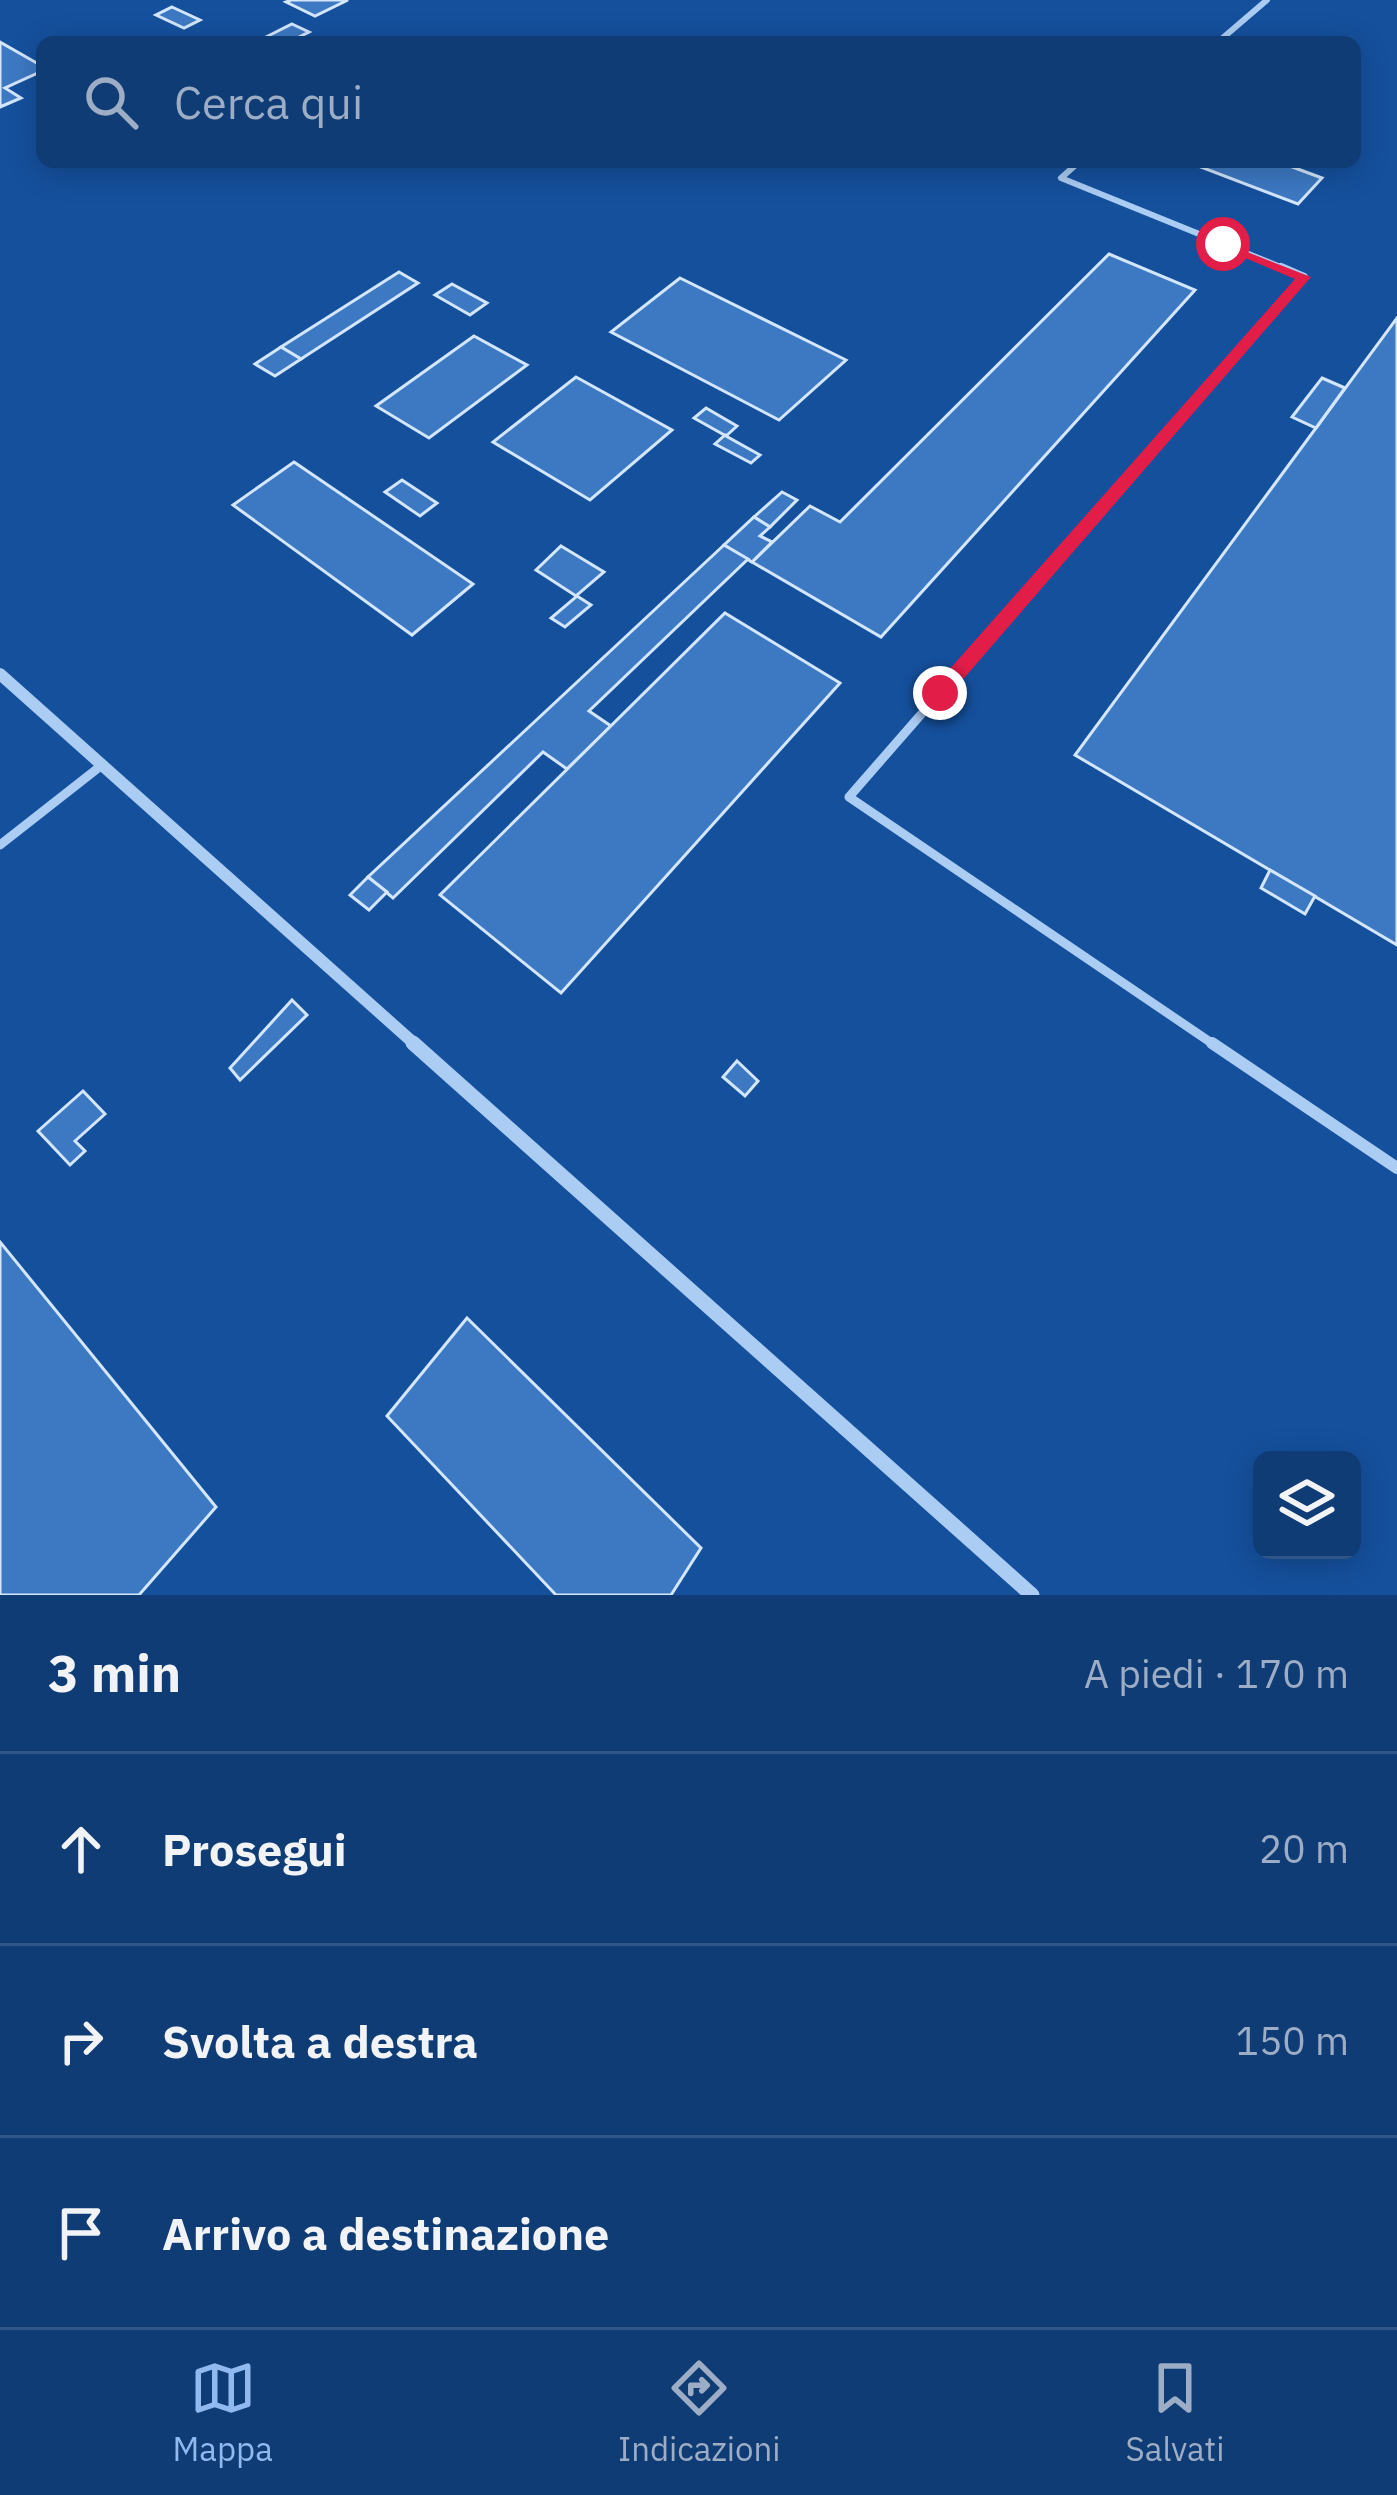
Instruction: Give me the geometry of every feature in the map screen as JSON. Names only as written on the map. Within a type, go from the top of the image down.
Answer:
[{"type":"street","points":[[0,674],[1032,1595]]},
{"type":"lane","points":[[1225,36],[1267,0]]},
{"type":"lane","points":[[1072,168],[1061,178],[1304,277],[849,797],[1397,1168]]},
{"type":"lane","points":[[0,845],[102,765]]},
{"type":"building","points":[[348,0],[315,16],[286,2]]},
{"type":"building","points":[[172,7],[200,20],[184,28],[156,15]]},
{"type":"building","points":[[292,24],[309,32],[301,36],[268,36]]},
{"type":"building","points":[[0,42],[36,63],[36,74],[5,88],[21,98],[0,107]]},
{"type":"building","points":[[1203,168],[1295,168],[1322,178],[1298,204]]},
{"type":"building","points":[[1109,254],[1195,290],[881,637],[752,562],[810,506],[840,522]]},
{"type":"building","points":[[399,272],[418,283],[301,359],[281,347]]},
{"type":"building","points":[[680,278],[846,360],[779,420],[611,332]]},
{"type":"building","points":[[452,284],[487,303],[470,315],[435,295]]},
{"type":"building","points":[[1397,318],[1397,945],[1075,755]]},
{"type":"building","points":[[474,336],[527,365],[429,438],[376,406]]},
{"type":"building","points":[[281,347],[301,359],[275,376],[255,364]]},
{"type":"building","points":[[576,377],[672,430],[590,500],[493,442]]},
{"type":"building","points":[[1322,378],[1345,388],[1316,428],[1292,417]]},
{"type":"building","points":[[706,408],[737,426],[726,436],[694,418]]},
{"type":"building","points":[[725,435],[760,455],[751,463],[715,444]]},
{"type":"building","points":[[294,462],[473,584],[412,635],[233,505]]},
{"type":"building","points":[[402,480],[437,503],[420,516],[385,492]]},
{"type":"building","points":[[782,492],[797,500],[770,527],[754,517]]},
{"type":"building","points":[[754,517],[770,527],[760,536],[772,542],[752,562],[724,545]]},
{"type":"building","points":[[724,545],[748,559],[589,711],[611,726],[567,769],[543,752],[393,898],[368,877]]},
{"type":"building","points":[[561,546],[604,572],[576,596],[536,570]]},
{"type":"building","points":[[577,596],[591,605],[565,627],[551,618]]},
{"type":"building","points":[[725,613],[840,683],[561,993],[440,895]]},
{"type":"building","points":[[1270,870],[1315,896],[1305,914],[1261,888]]},
{"type":"building","points":[[368,877],[387,892],[369,910],[350,895]]},
{"type":"building","points":[[292,1000],[307,1015],[240,1080],[230,1068]]},
{"type":"building","points":[[737,1061],[758,1081],[745,1096],[723,1077]]},
{"type":"building","points":[[83,1091],[105,1114],[75,1141],[85,1151],[70,1165],[38,1131]]},
{"type":"building","points":[[0,1242],[216,1507],[139,1595],[0,1595]]},
{"type":"building","points":[[467,1318],[701,1548],[671,1595],[556,1595],[387,1416]]},
{"type":"route","points":[[940,693],[1304,277],[1223,244]]}]
